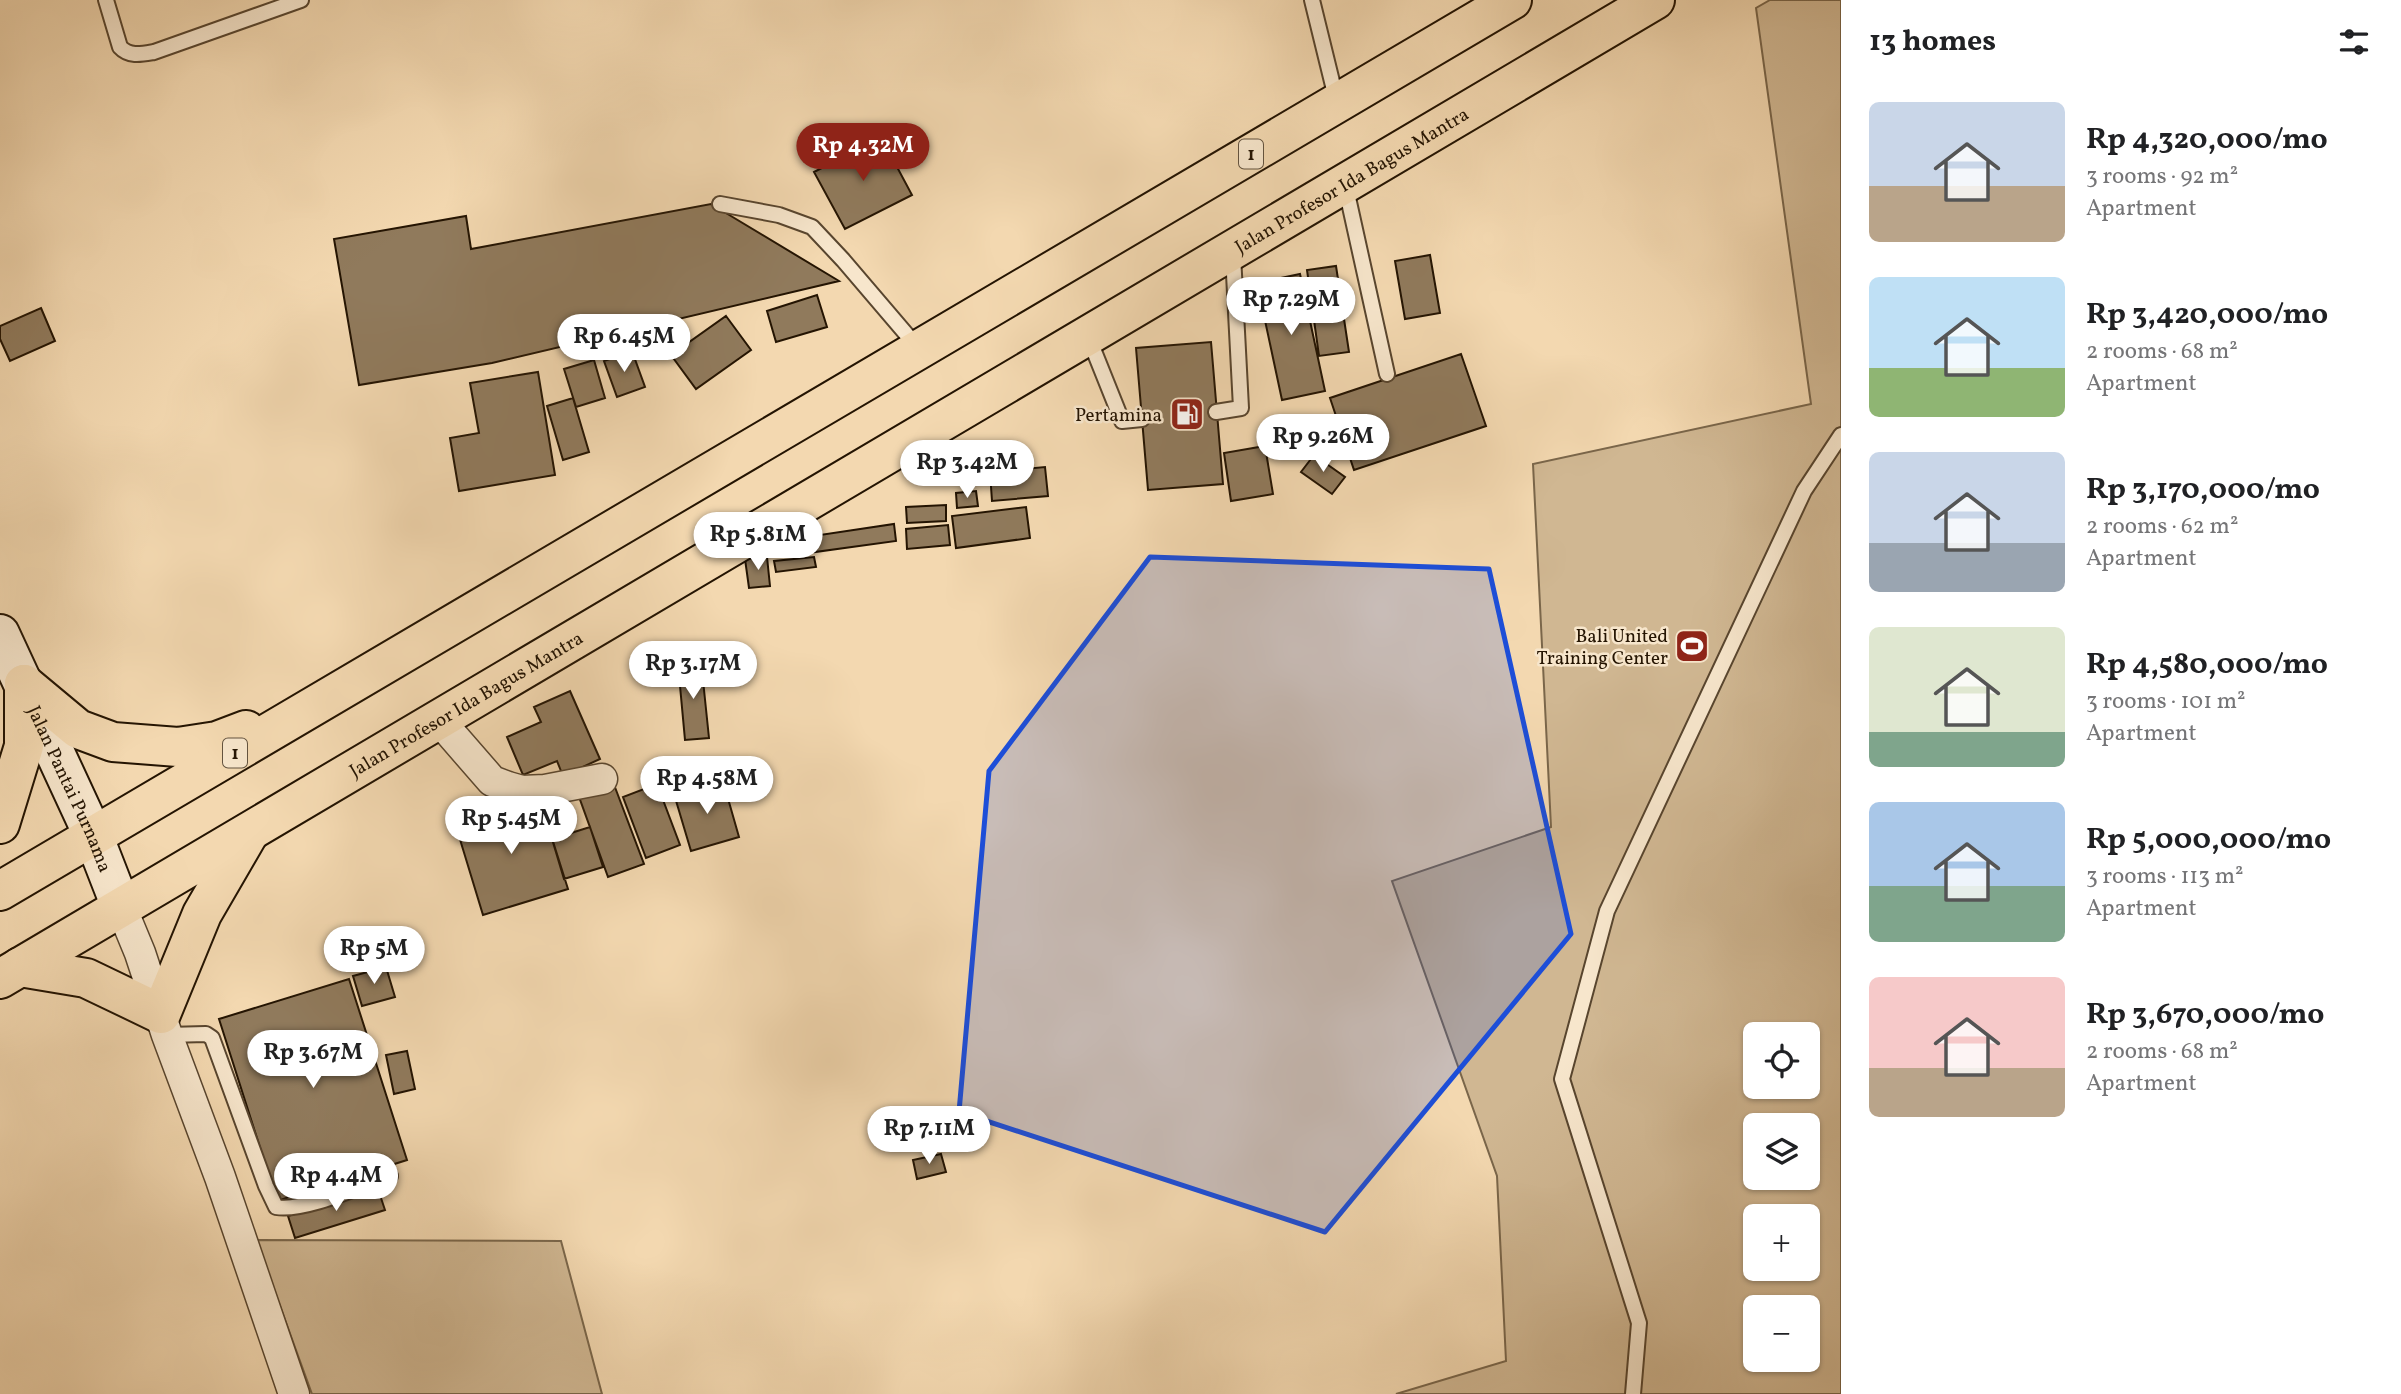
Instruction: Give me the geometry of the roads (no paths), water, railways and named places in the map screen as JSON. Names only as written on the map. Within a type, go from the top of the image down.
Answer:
[{"type":"highway","name":"1","points":[[0,891],[1512,0]]},
{"type":"highway","name":"Jalan Profesor Ida Bagus Mantra","points":[[10,973],[1655,0]]},
{"type":"highway","points":[[24,684],[78,729],[113,742],[178,747],[217,741],[319,702]]},
{"type":"highway","points":[[0,824],[24,746],[24,684]]},
{"type":"highway","points":[[10,973],[86,978],[164,1025],[202,914],[250,832]]},
{"type":"street","name":"Jalan Pantai Purnama","points":[[0,634],[93,835],[121,907]]},
{"type":"street","points":[[439,720],[492,781],[508,788],[522,792],[545,790],[602,779]]},
{"type":"street","points":[[121,907],[220,1177],[294,1394]]},
{"type":"lane","points":[[106,0],[120,47],[125,52],[140,54],[155,52],[300,0]]},
{"type":"lane","points":[[1312,0],[1338,103]]},
{"type":"lane","points":[[1345,183],[1387,374]]},
{"type":"lane","points":[[720,204],[779,215],[812,227],[919,349]]},
{"type":"lane","points":[[1216,412],[1241,408],[1233,250]]},
{"type":"lane","points":[[1088,335],[1122,421],[1142,419]]},
{"type":"lane","points":[[1633,1394],[1639,1323],[1562,1079],[1607,911],[1804,491],[1841,435]]},
{"type":"lane","points":[[164,1025],[206,1034],[212,1038],[276,1207],[287,1209],[304,1205],[390,1176]]},
{"type":"place","name":"Pertamina","points":[[1187,414]]},
{"type":"place","name":"Bali United Training Center","points":[[1692,646]]}]
